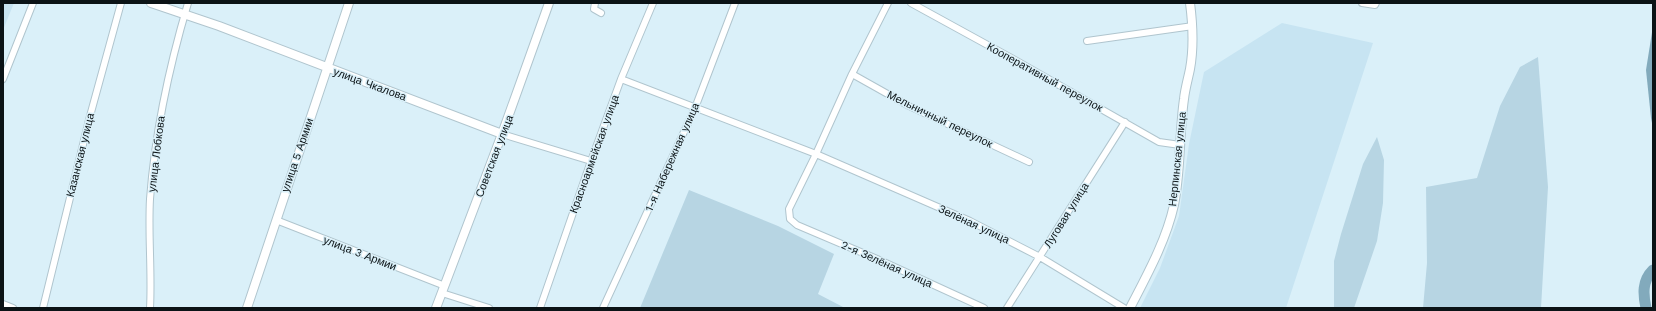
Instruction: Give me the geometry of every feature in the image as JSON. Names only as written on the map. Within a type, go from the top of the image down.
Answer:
[{"type":"main road","name":"улица Чкалова","points":[[151,3],[219,26],[502,134]]},
{"type":"main road","name":"улица 5 Армии","points":[[247,308],[349,3]]},
{"type":"main road","name":"Советская улица","points":[[436,308],[502,134],[549,3]]},
{"type":"main road","name":"Нерпинская улица","points":[[1130,308],[1146,279],[1162,243],[1174,205],[1184,98],[1194,46],[1190,3]]},
{"type":"street","points":[[3,79],[33,3]]},
{"type":"street","name":"Казанская улица","points":[[43,308],[90,116],[121,3]]},
{"type":"street","name":"улица Лобкова","points":[[150,308],[150,200],[154,152],[160,112],[188,3]]},
{"type":"street","points":[[595,3],[594,9],[601,13]]},
{"type":"street","name":"Красноармейская улица","points":[[540,308],[591,160],[621,79],[653,3]]},
{"type":"street","name":"1-я Набережная улица","points":[[603,308],[695,108],[736,3]]},
{"type":"street","points":[[816,154],[852,74],[888,3]]},
{"type":"street","name":"Кооперативный переулок","points":[[911,3],[1125,122],[1158,142],[1180,145]]},
{"type":"street","points":[[1362,3],[1376,3]]},
{"type":"street","points":[[1087,40],[1193,26]]},
{"type":"street","name":"Мельничный переулок","points":[[852,74],[909,106],[1030,162]]},
{"type":"street","name":"Зелёная улица","points":[[621,79],[816,154],[970,221],[1040,257],[1124,308]]},
{"type":"street","name":"Луговая улица","points":[[1007,308],[1125,122]]},
{"type":"street","name":"улица Чкалова","points":[[502,134],[591,160]]},
{"type":"street","name":"2-я Зелёная улица","points":[[816,154],[789,209],[790,219],[797,225],[877,259],[984,308]]},
{"type":"street","name":"улица 3 Армии","points":[[276,220],[489,308]]},
{"type":"street","points":[[3,304],[13,308]]},
{"type":"shaded area","points":[[3,3],[14,3],[3,30]]},
{"type":"shaded area","points":[[1282,23],[1373,43],[1286,308],[1140,308],[1160,268],[1179,216],[1189,144],[1204,72]]},
{"type":"shaded area","points":[[1653,26],[1653,128],[1646,70]]},
{"type":"shaded area","points":[[1538,57],[1548,187],[1541,308],[1423,308],[1427,263],[1426,187],[1477,178],[1500,106],[1520,67]]},
{"type":"shaded area","points":[[1377,137],[1384,160],[1383,203],[1377,241],[1354,308],[1334,308],[1334,261],[1363,164]]},
{"type":"shaded area","points":[[689,190],[778,226],[834,254],[818,294],[845,308],[640,308]]},
{"type":"waterway","points":[[1646,308],[1644,288],[1649,274],[1653,270]]}]
